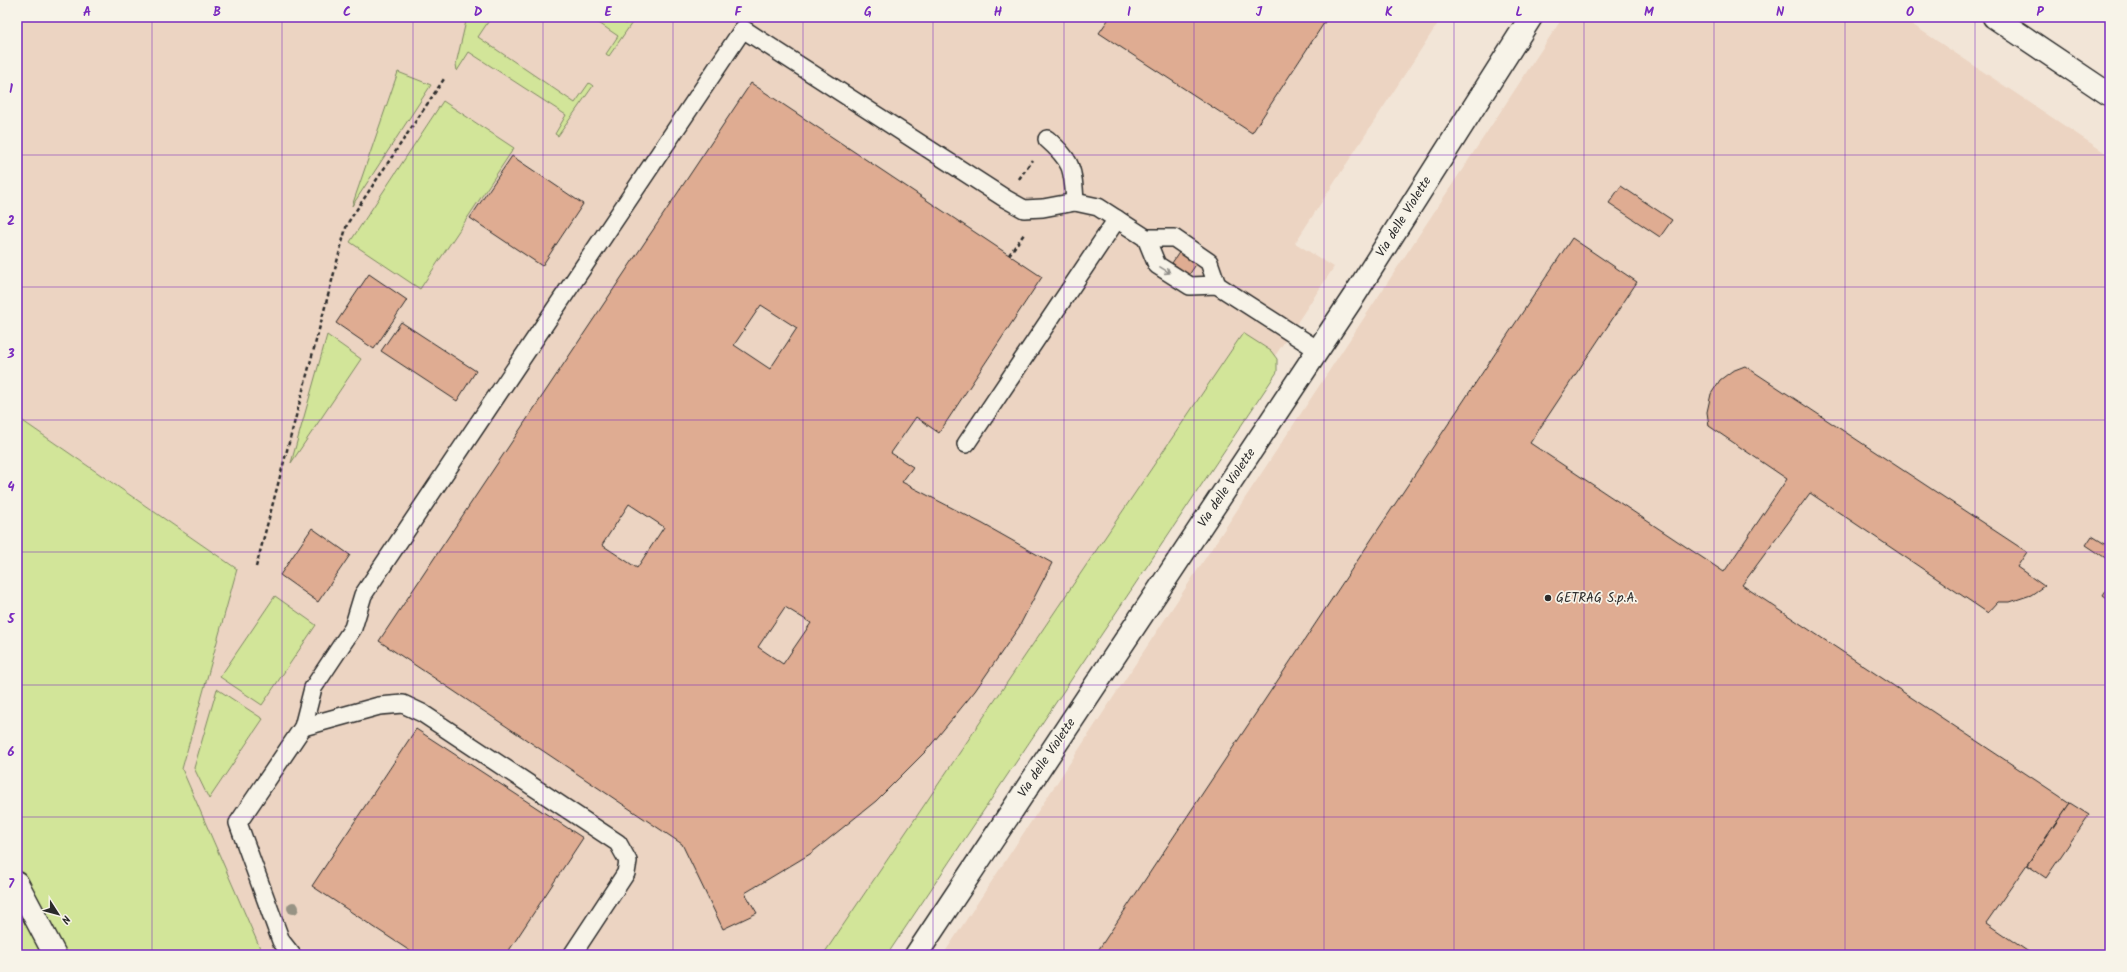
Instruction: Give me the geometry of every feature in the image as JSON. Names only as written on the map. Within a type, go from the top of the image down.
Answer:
[{"type":"street","name":"Via delle Violette","points":[[916,955],[1318,350],[1531,17]]},
{"type":"street","points":[[1994,17],[2110,95]]},
{"type":"street","points":[[17,883],[55,955]]},
{"type":"lane","points":[[292,955],[281,941],[238,823],[303,728],[313,688],[353,628],[363,595],[743,29],[1006,199],[1024,209],[1043,208],[1074,202],[1098,207],[1146,238],[1174,238],[1209,262],[1217,284],[1318,350]]},
{"type":"lane","points":[[1046,139],[1064,154],[1073,173],[1074,202]]},
{"type":"lane","points":[[966,444],[1117,219]]},
{"type":"lane","points":[[1146,238],[1157,265],[1190,286],[1217,284]]},
{"type":"lane","points":[[303,728],[379,706],[403,704],[422,713],[618,843],[628,861],[626,873],[572,955]]},
{"type":"path","points":[[256,567],[347,224],[444,79]]},
{"type":"path","points":[[1006,199],[1046,139]]},
{"type":"shaded area","points":[[17,17],[1442,17],[1295,243],[1334,267],[877,955],[263,955],[182,769],[237,569],[17,417]]},
{"type":"shaded area","points":[[1563,17],[1901,17],[2110,156],[2110,955],[943,955]]},
{"type":"green space","points":[[467,17],[487,17],[490,19],[478,37],[575,103],[589,83],[593,86],[558,136],[555,134],[566,115],[469,52],[457,71],[456,64]]},
{"type":"green space","points":[[590,17],[617,17],[626,24],[631,17],[636,17],[609,56],[606,54],[618,36]]},
{"type":"green space","points":[[398,72],[431,85],[352,206]]},
{"type":"green space","points":[[443,101],[514,148],[420,289],[350,242]]},
{"type":"green space","points":[[1243,333],[1271,351],[1277,359],[1277,372],[887,955],[823,955]]},
{"type":"green space","points":[[327,335],[361,359],[291,463]]},
{"type":"green space","points":[[17,417],[237,569],[182,769],[263,955],[22,955],[17,944]]},
{"type":"green space","points":[[275,596],[316,625],[262,705],[220,677]]},
{"type":"green space","points":[[217,689],[263,719],[209,799],[194,768]]},
{"type":"building","points":[[1110,17],[1328,17],[1252,133],[1099,33]]},
{"type":"building","points":[[751,83],[1042,277],[939,433],[916,417],[891,453],[913,467],[902,482],[983,524],[1052,563],[1019,627],[975,691],[926,751],[876,801],[810,854],[745,893],[757,913],[723,929],[682,844],[379,641]],"holes":[[[761,305],[797,328],[770,369],[734,345]],[[629,504],[664,527],[637,568],[602,545]],[[785,607],[811,623],[783,664],[758,647]]]},
{"type":"building","points":[[512,156],[583,204],[542,266],[470,218]]},
{"type":"building","points":[[1621,186],[1672,220],[1660,237],[1609,203]]},
{"type":"building","name":"GETRAG S.p.A.","points":[[1572,238],[1637,282],[1530,443],[1724,572],[1787,479],[1709,426],[1707,412],[1711,394],[1720,380],[1732,371],[1745,366],[2027,552],[2017,567],[2044,586],[2031,595],[2010,602],[1998,602],[1988,613],[1810,493],[1742,585],[2070,803],[1986,923],[2033,955],[1095,955]]},
{"type":"building","points":[[1180,251],[1197,263],[1189,275],[1172,263]]},
{"type":"building","points":[[369,274],[407,300],[374,349],[336,323]]},
{"type":"building","points":[[401,322],[476,371],[457,401],[381,351]]},
{"type":"building","points":[[312,528],[350,555],[318,602],[280,575]]},
{"type":"building","points":[[2092,536],[2110,547],[2110,561],[2086,545]]},
{"type":"building","points":[[2110,585],[2110,601],[2103,596]]},
{"type":"building","points":[[416,729],[583,838],[506,955],[416,955],[312,886]]},
{"type":"building","points":[[2070,803],[2089,815],[2046,878],[2027,865]]},
{"type":"place","name":"GETRAG S.p.A.","points":[[1548,598]]}]
